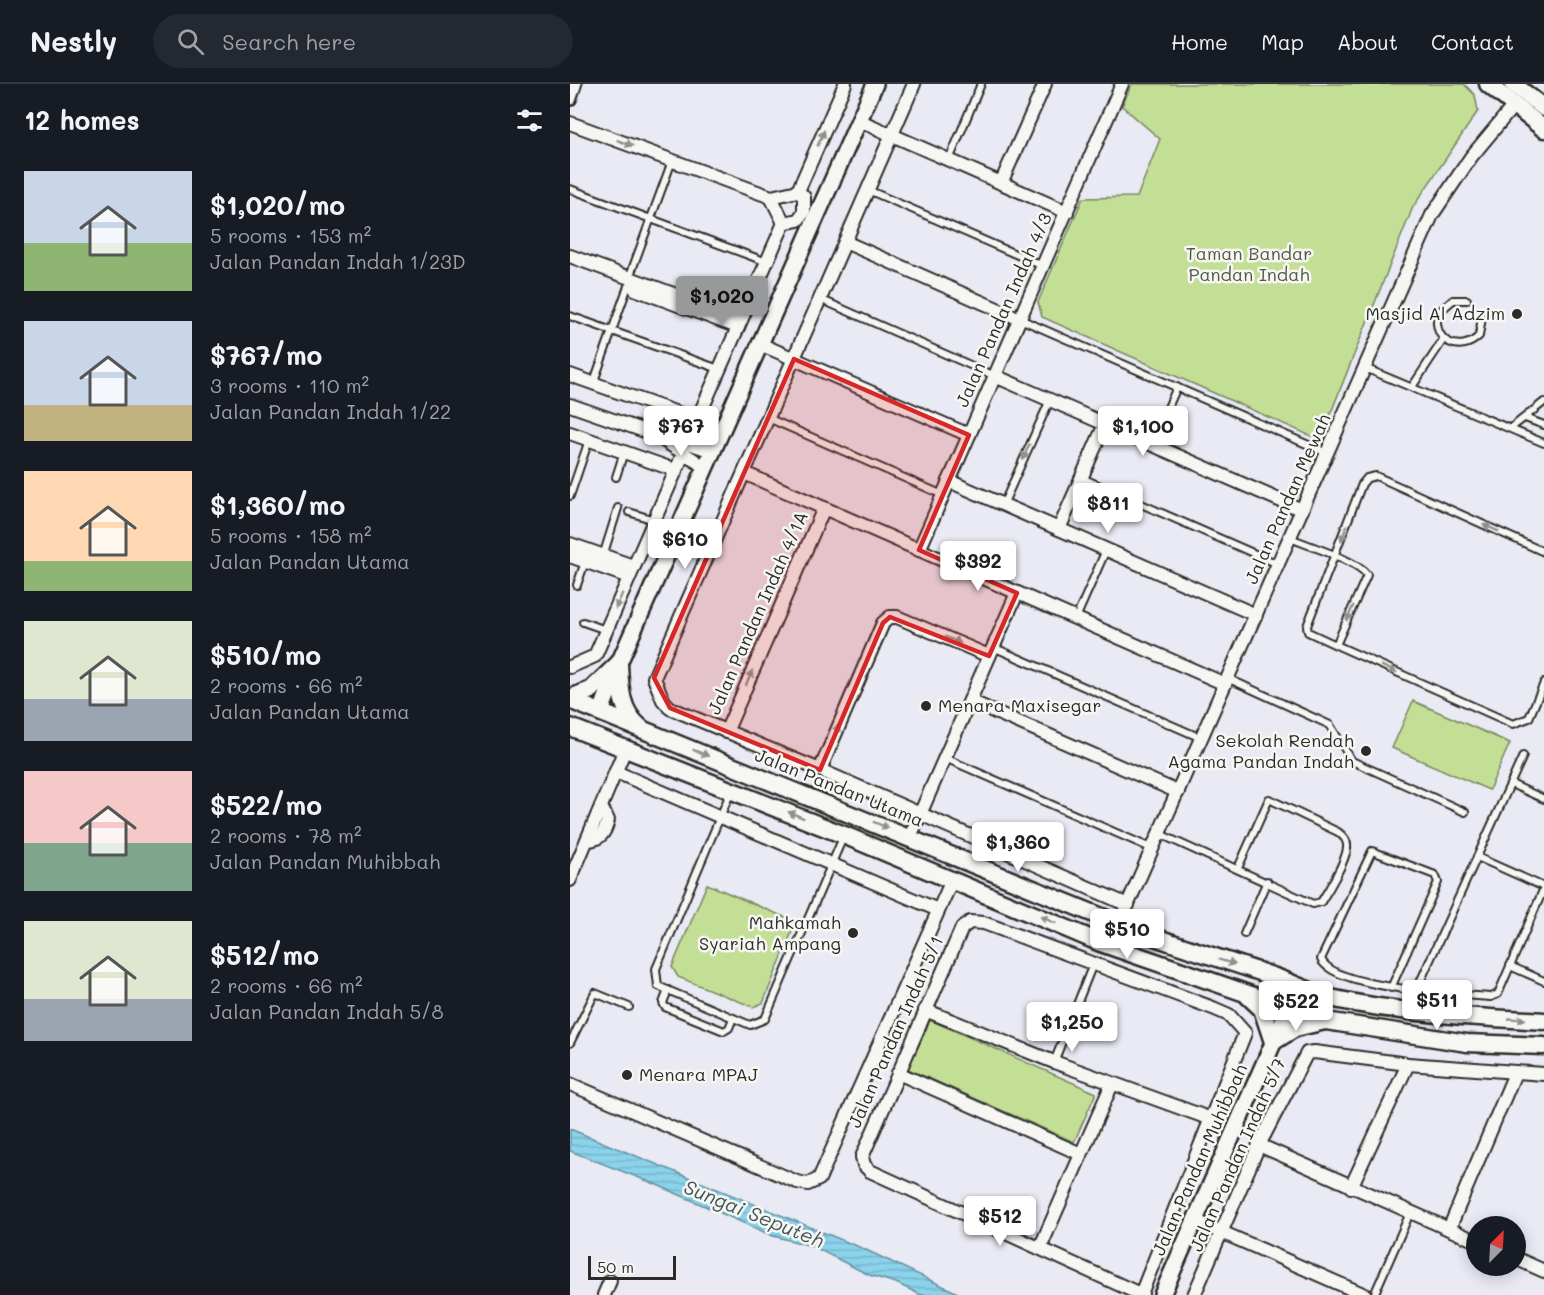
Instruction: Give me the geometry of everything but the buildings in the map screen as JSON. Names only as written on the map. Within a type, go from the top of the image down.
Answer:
[{"type":"main road","points":[[1488,84],[1544,129]]},
{"type":"main road","points":[[1513,84],[1544,108]]},
{"type":"main road","points":[[570,699],[591,690],[619,663]]},
{"type":"main road","points":[[619,663],[620,692],[625,708],[631,719],[646,731]]},
{"type":"main road","name":"Jalan Pandan Utama","points":[[570,699],[1119,924],[1176,946],[1278,978],[1296,987],[1334,998],[1430,1013],[1544,1021]]},
{"type":"main road","points":[[570,726],[594,724],[599,721],[601,712]]},
{"type":"main road","points":[[601,712],[609,733],[632,749]]},
{"type":"main road","points":[[570,726],[732,789],[1101,943],[1326,1021],[1467,1043],[1544,1046]]},
{"type":"main road","points":[[910,837],[924,862],[952,880]]},
{"type":"main road","points":[[1278,978],[1289,1007]]},
{"type":"main road","points":[[1241,990],[1262,1009],[1273,1042],[1295,1028],[1326,1021]]},
{"type":"main road","points":[[1289,1007],[1311,1000],[1334,998]]},
{"type":"street","points":[[570,99],[575,84]]},
{"type":"street","points":[[798,191],[845,84]]},
{"type":"street","points":[[601,712],[619,663],[760,344],[810,214],[875,84]]},
{"type":"street","points":[[914,84],[654,678],[663,700],[670,708],[820,770],[1128,905]]},
{"type":"street","points":[[1002,183],[1045,84]]},
{"type":"street","name":"Jalan Pandan Indah 4/3","points":[[919,550],[1122,84]]},
{"type":"street","name":"Jalan Pandan Mewah","points":[[1119,924],[1432,215],[1466,164],[1515,104]]},
{"type":"street","points":[[858,120],[1066,212]]},
{"type":"street","points":[[570,123],[771,197],[798,191]]},
{"type":"street","points":[[798,191],[804,197],[810,214]]},
{"type":"street","points":[[771,197],[784,223]]},
{"type":"street","points":[[784,223],[810,214]]},
{"type":"street","points":[[570,667],[594,656],[784,223]]},
{"type":"street","points":[[845,242],[1020,319]]},
{"type":"street","points":[[570,256],[628,282]]},
{"type":"street","points":[[570,264],[628,282],[740,323]]},
{"type":"street","points":[[760,344],[969,435]]},
{"type":"street","points":[[570,375],[697,420]]},
{"type":"street","points":[[995,376],[1302,510]]},
{"type":"street","points":[[570,405],[656,435],[685,448],[712,451]]},
{"type":"street","points":[[1059,529],[1105,424]]},
{"type":"street","points":[[570,433],[675,470]]},
{"type":"street","points":[[685,448],[705,467]]},
{"type":"street","points":[[744,473],[1017,593],[1226,681]]},
{"type":"street","points":[[949,481],[1256,615]]},
{"type":"street","name":"Jalan Pandan Indah 4/1A","points":[[726,732],[824,508]]},
{"type":"street","points":[[570,544],[603,556],[631,572]]},
{"type":"street","points":[[570,556],[631,572]]},
{"type":"street","points":[[910,837],[1017,593]]},
{"type":"street","points":[[820,770],[883,623],[890,617],[897,617],[991,652]]},
{"type":"street","points":[[970,701],[1178,792]]},
{"type":"street","points":[[570,880],[616,772],[632,749]]},
{"type":"street","points":[[616,772],[938,910]]},
{"type":"street","points":[[570,1084],[797,1182],[808,1184],[819,1179],[952,880]]},
{"type":"street","name":"Jalan Pandan Indah 5/1","points":[[1040,1248],[870,1171],[864,1165],[861,1157],[962,928],[970,922],[984,922],[1093,964]]},
{"type":"street","points":[[1093,964],[1229,1015],[1245,1033],[1141,1295],[1040,1248],[1112,1084]]},
{"type":"street","name":"Jalan Pandan Muhibbah","points":[[1162,1295],[1289,1007]]},
{"type":"street","points":[[925,1010],[1054,1062],[1211,1119]]},
{"type":"street","name":"Jalan Pandan Indah 5/7","points":[[1194,1295],[1259,1145],[1306,1053],[1314,1052],[1408,1064],[1544,1074]]},
{"type":"street","points":[[1351,1187],[1408,1064]]},
{"type":"street","points":[[898,1073],[1082,1154]]},
{"type":"street","points":[[1449,1229],[1515,1073]]},
{"type":"street","points":[[1259,1145],[1466,1237]]},
{"type":"street","points":[[1194,1220],[1365,1295]]},
{"type":"street","points":[[1526,1263],[1544,1270]]},
{"type":"street","points":[[604,1295],[610,1281]]},
{"type":"lane","points":[[948,160],[981,84]]},
{"type":"lane","points":[[594,384],[672,160]]},
{"type":"lane","points":[[570,189],[767,262]]},
{"type":"lane","points":[[868,189],[1043,266]]},
{"type":"lane","points":[[820,299],[995,376]]},
{"type":"lane","points":[[1467,300],[1453,300],[1441,307],[1436,327],[1443,340],[1455,346],[1468,344],[1479,336],[1482,317]]},
{"type":"lane","points":[[570,316],[719,369]]},
{"type":"lane","points":[[1020,319],[1328,453]]},
{"type":"lane","points":[[1412,387],[1443,340]]},
{"type":"lane","points":[[1365,368],[1544,443]]},
{"type":"lane","points":[[1152,444],[1177,387]]},
{"type":"lane","points":[[1003,505],[1050,400]]},
{"type":"lane","points":[[1511,428],[1544,402]]},
{"type":"lane","points":[[768,418],[943,495]]},
{"type":"lane","points":[[1525,418],[1544,425]]},
{"type":"lane","points":[[571,491],[590,440]]},
{"type":"lane","points":[[616,477],[624,452]]},
{"type":"lane","points":[[1544,552],[1376,476],[1367,478],[1362,484],[1306,626],[1308,632],[1513,724],[1529,718],[1544,683]]},
{"type":"lane","points":[[1082,478],[1278,564]]},
{"type":"lane","points":[[603,556],[618,508]]},
{"type":"lane","points":[[629,512],[654,520]]},
{"type":"lane","points":[[1290,538],[1362,568],[1367,575],[1336,645]]},
{"type":"lane","points":[[1076,618],[1106,550]]},
{"type":"lane","points":[[577,585],[586,561]]},
{"type":"lane","points":[[583,622],[606,630]]},
{"type":"lane","points":[[991,652],[1202,738]]},
{"type":"lane","points":[[1226,681],[1330,724],[1352,761],[1465,812]]},
{"type":"lane","points":[[1416,991],[1524,756]]},
{"type":"lane","points":[[945,758],[1153,849]]},
{"type":"lane","points":[[1511,784],[1544,799]]},
{"type":"lane","points":[[732,789],[656,969],[658,986],[750,1025],[765,1018],[844,835]]},
{"type":"lane","points":[[1160,834],[1313,904],[1321,902],[1347,849],[1345,838],[1338,832],[1269,799],[1238,868]]},
{"type":"lane","points":[[1391,988],[1438,882],[1435,875],[1372,851],[1321,959],[1329,970],[1391,988],[1491,997],[1498,994],[1544,887],[1478,857]]},
{"type":"lane","points":[[1244,934],[1267,881]]},
{"type":"lane","points":[[1054,1062],[1093,964]]},
{"type":"lane","points":[[1510,966],[1544,981]]},
{"type":"lane","points":[[668,990],[663,1003],[665,1007],[724,1031],[729,1028],[733,1018]]},
{"type":"lane","points":[[570,1043],[595,993],[629,1008]]},
{"type":"lane","points":[[1374,1295],[1411,1212]]},
{"type":"highlighted area","points":[[794,359],[969,435],[919,550],[1017,593],[989,656],[890,617],[883,623],[820,770],[670,708],[654,678]]},
{"type":"green space","name":"Taman Bandar Pandan Indah","points":[[1132,84],[1464,84],[1475,95],[1478,111],[1413,207],[1320,440],[1042,317],[1038,302],[1083,198],[1137,197],[1160,139],[1122,106]]},
{"type":"green space","points":[[1413,701],[1510,743],[1489,790],[1392,748]]},
{"type":"green space","points":[[707,884],[796,922],[763,1003],[753,1007],[678,977],[672,967]]},
{"type":"green space","points":[[930,1020],[1096,1093],[1074,1142],[908,1069]]},
{"type":"water","name":"Sungai Seputeh","points":[[570,1129],[864,1249],[962,1295],[921,1295],[896,1283],[869,1275],[812,1246],[773,1236],[655,1184],[570,1151]]},
{"type":"place","name":"Masjid Al Adzim","points":[[1517,314]]},
{"type":"place","name":"Menara Maxisegar","points":[[926,706]]},
{"type":"place","name":"Sekolah Rendah Agama Pandan Indah","points":[[1366,751]]},
{"type":"place","name":"Mahkamah Syariah Ampang","points":[[853,933]]},
{"type":"place","name":"Menara MPAJ","points":[[627,1075]]}]
